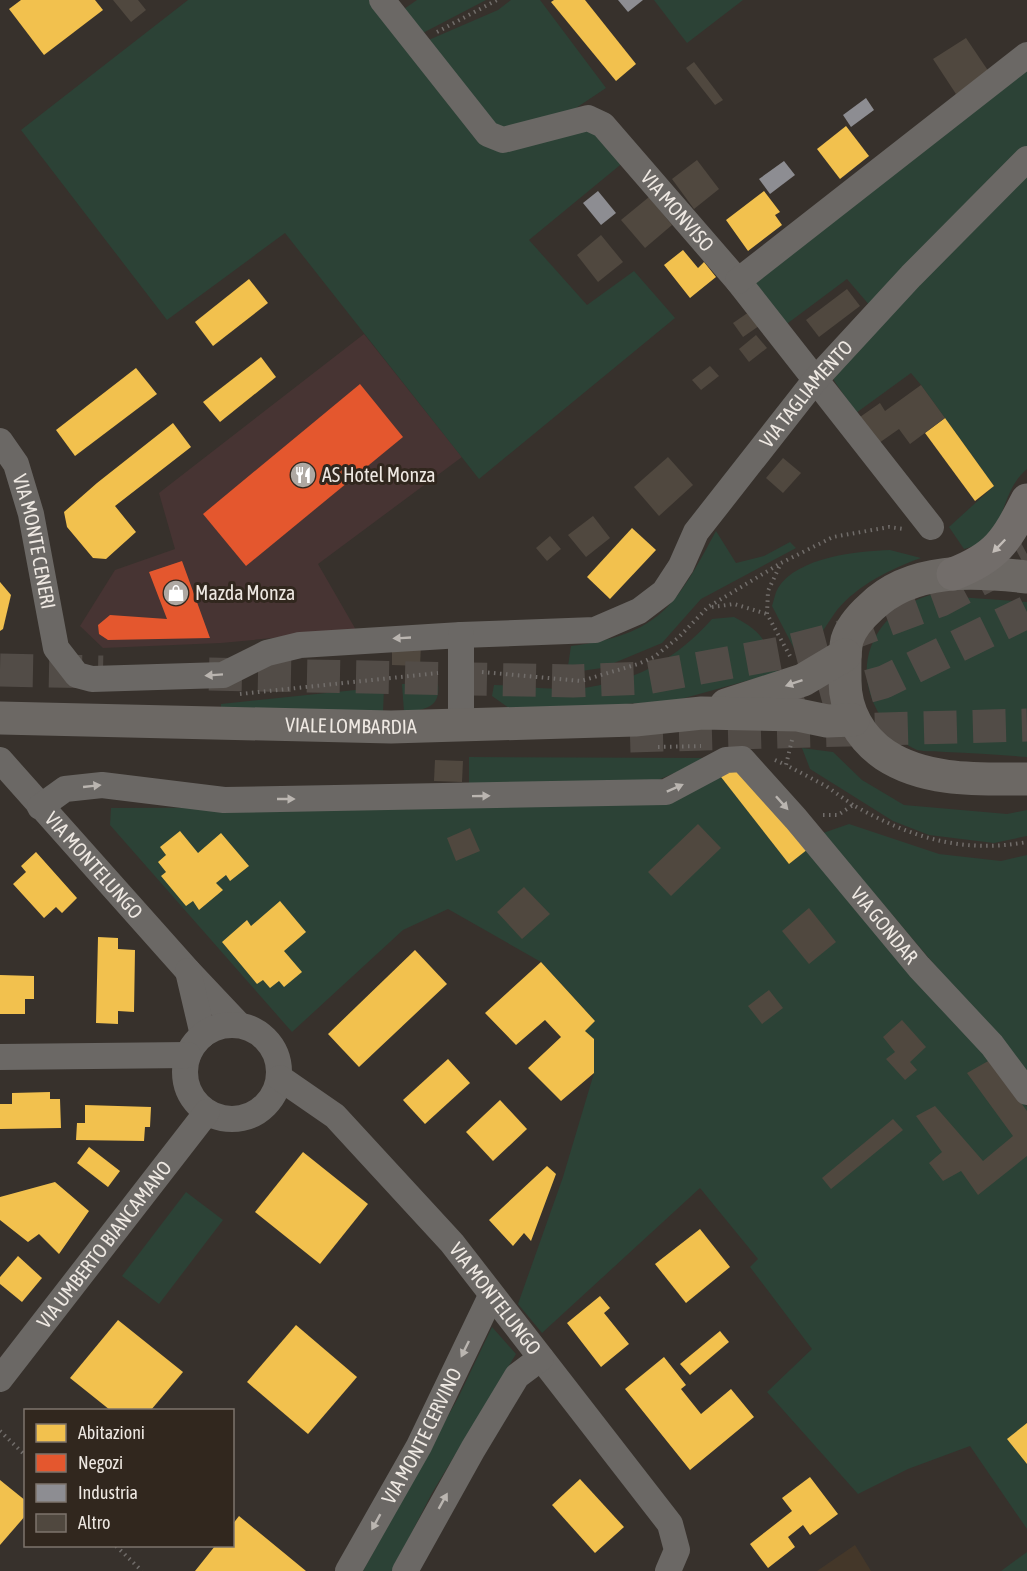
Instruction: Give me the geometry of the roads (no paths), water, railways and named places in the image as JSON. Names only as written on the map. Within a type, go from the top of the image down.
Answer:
[{"type":"highway","points":[[953,574],[980,564],[992,553],[1008,536],[1027,500]]},
{"type":"main road","points":[[1027,577],[953,574],[924,577],[881,597],[854,625],[845,655],[845,688],[853,720],[866,740],[885,755],[939,776],[1027,779]]},
{"type":"main road","name":"VIALE LOMBARDIA","points":[[702,713],[803,680],[845,655]]},
{"type":"main road","name":"VIALE LOMBARDIA","points":[[0,718],[391,727],[635,720],[702,713],[798,715],[827,721],[853,720]]},
{"type":"street","name":"VIA MONVISO","points":[[382,0],[488,134],[504,140],[588,118],[603,125],[738,281],[931,527]]},
{"type":"street","points":[[738,281],[1027,55]]},
{"type":"street","name":"VIA TAGLIAMENTO","points":[[461,635],[595,630],[639,611],[664,592],[681,566],[696,532],[816,379],[910,276],[1027,159]]},
{"type":"street","name":"VIA MONTE CENERI","points":[[0,441],[16,464],[31,513],[56,648],[77,675],[92,679],[223,675],[267,653],[300,645],[461,635]]},
{"type":"street","points":[[461,635],[461,725]]},
{"type":"street","name":"VIA GONDAR","points":[[40,807],[65,789],[102,785],[224,800],[666,792],[726,760],[742,759],[796,819],[919,967],[992,1045],[1027,1092]]},
{"type":"street","name":"VIA MONTELUNGO","points":[[0,760],[239,1025],[255,1030],[268,1041],[277,1055],[280,1078],[335,1116],[452,1243],[670,1524],[673,1561]]},
{"type":"street","name":"VIA MONTELUNGO","points":[[188,971],[195,1045],[186,1083],[195,1101],[207,1112]]},
{"type":"street","points":[[0,1057],[195,1045],[217,1027],[239,1025]]},
{"type":"street","points":[[207,1112],[230,1119],[254,1114],[274,1095],[280,1078]]},
{"type":"street","name":"VIA UMBERTO BIANCAMANO","points":[[0,1379],[207,1112]]},
{"type":"street","name":"VIA MONTE CERVINO","points":[[348,1571],[418,1446],[491,1296]]},
{"type":"street","points":[[405,1571],[472,1449],[518,1376],[541,1358]]},
{"type":"tunnel","points":[[209,674],[573,681],[646,678],[781,653],[838,638],[941,600],[1027,554]]},
{"type":"tunnel","points":[[774,712],[884,682],[1027,612]]},
{"type":"tunnel","points":[[0,670],[103,672]]},
{"type":"tunnel","points":[[630,736],[1027,725]]},
{"type":"place","name":"AS Hotel Monza","points":[[303,475]]},
{"type":"place","name":"Mazda Monza","points":[[176,593]]}]
